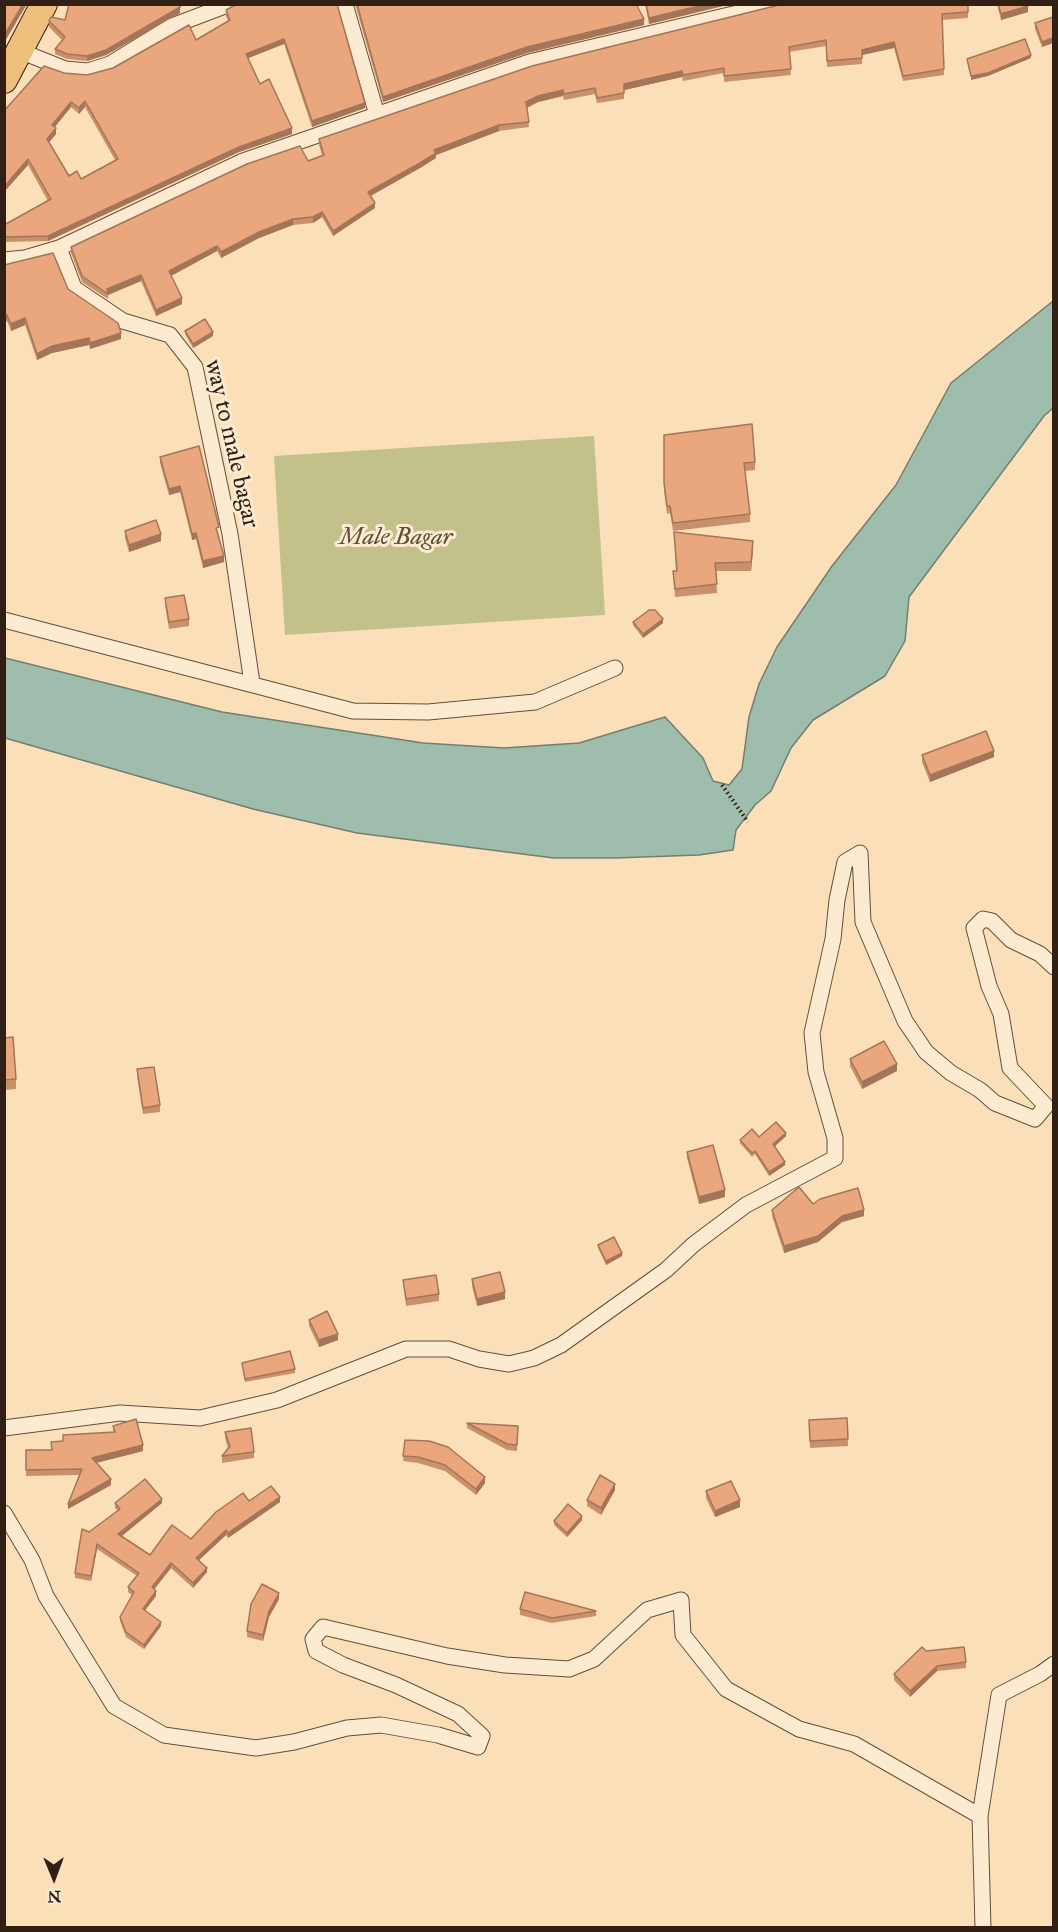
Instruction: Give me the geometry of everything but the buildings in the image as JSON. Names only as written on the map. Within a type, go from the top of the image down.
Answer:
[{"type":"highway","points":[[4,80],[44,4]]},
{"type":"street","points":[[20,51],[65,69],[88,71],[110,64],[172,26],[230,4]]},
{"type":"street","points":[[345,4],[377,115]]},
{"type":"street","points":[[4,260],[25,258],[58,248],[243,162],[529,62],[776,4]]},
{"type":"street","name":"way to male bagar","points":[[58,248],[74,288],[123,321],[170,335],[195,368],[230,534],[252,683]]},
{"type":"street","points":[[4,620],[353,711],[428,712],[535,702],[615,668]]},
{"type":"street","points":[[4,1428],[120,1413],[200,1418],[277,1400],[406,1349],[449,1349],[479,1359],[509,1364],[534,1358],[561,1345],[666,1270],[694,1244],[746,1205],[834,1158],[835,1138],[816,1072],[812,1033],[833,939],[837,900],[845,862],[860,853],[863,921],[905,1021],[926,1052],[951,1073],[980,1090],[995,1103],[1035,1119],[1047,1106],[1011,1068],[1001,1014],[989,986],[974,928],[983,919],[992,921],[1011,940],[1040,954],[1053,968]]},
{"type":"street","points":[[4,1513],[32,1560],[46,1596],[114,1706],[164,1735],[256,1748],[294,1742],[347,1728],[381,1725],[438,1735],[478,1747],[482,1736],[458,1714],[316,1652],[313,1639],[323,1627],[447,1656],[505,1665],[569,1669],[594,1659],[647,1610],[681,1600],[683,1635],[726,1689],[799,1729],[854,1744],[980,1816]]},
{"type":"street","points":[[983,1928],[980,1816],[999,1695],[1040,1674],[1053,1664]]},
{"type":"path","points":[[722,785],[748,822]]},
{"type":"green space","name":"Male Bagar","points":[[594,436],[605,615],[285,635],[274,456]]},
{"type":"shaded area","points":[[1053,301],[1053,408],[1044,416],[909,597],[905,641],[885,676],[813,720],[791,748],[771,791],[755,805],[736,830],[733,850],[699,855],[554,858],[357,833],[253,809],[5,738],[5,658],[222,712],[423,743],[504,748],[579,743],[665,717],[703,758],[713,781],[729,785],[742,769],[749,717],[759,684],[777,647],[832,566],[896,485],[951,383]]}]
